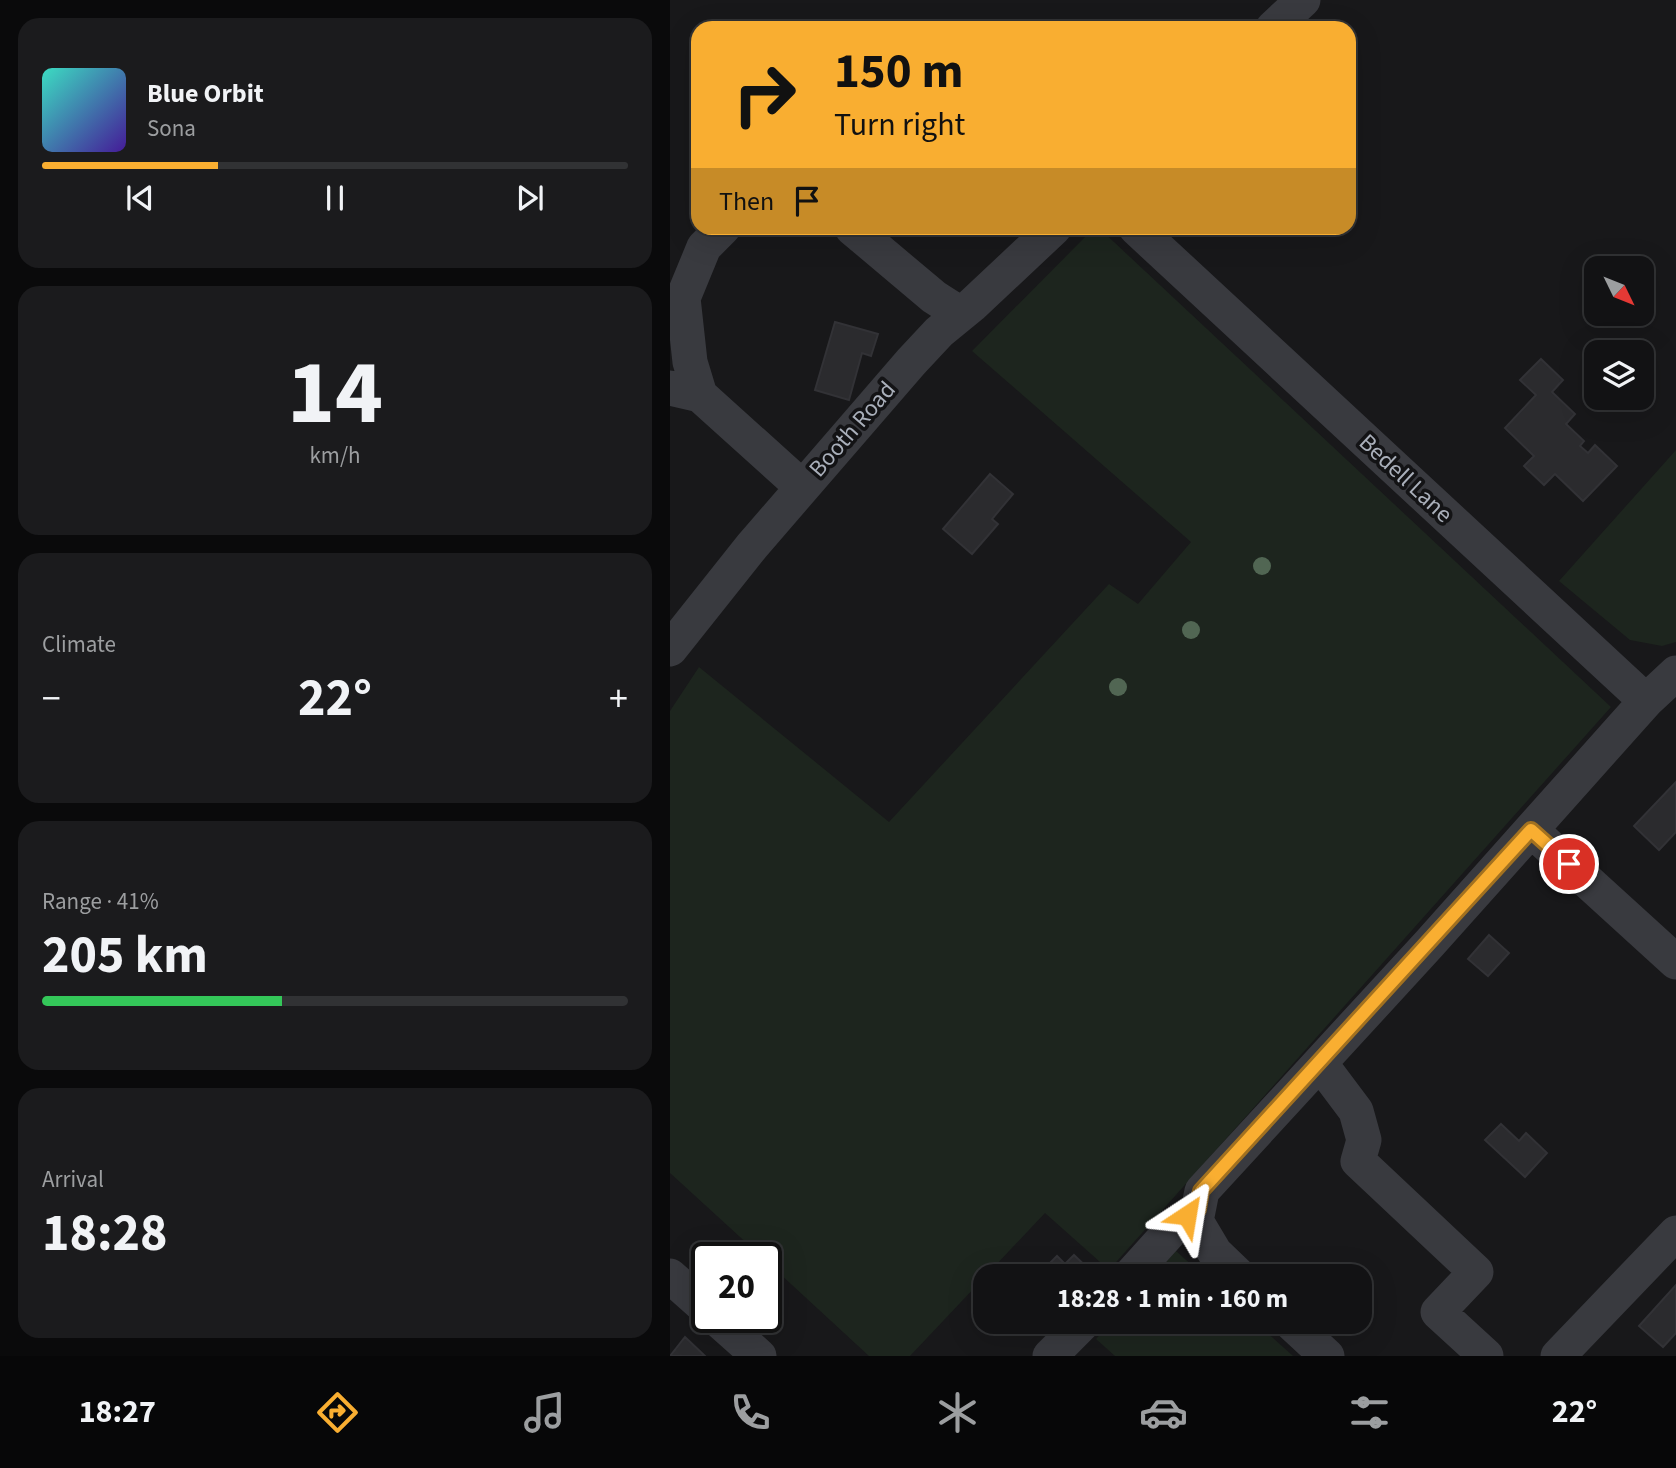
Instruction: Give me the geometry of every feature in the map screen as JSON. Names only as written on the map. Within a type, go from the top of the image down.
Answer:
[{"type":"street","points":[[1280,21],[1303,0]]},
{"type":"street","points":[[716,235],[704,247],[683,298],[690,362],[685,391],[802,487]]},
{"type":"street","points":[[860,235],[934,297],[959,313]]},
{"type":"street","name":"Booth Road","points":[[670,649],[752,546],[911,362],[959,313],[1046,235]]},
{"type":"street","name":"Bedell Lane","points":[[1144,235],[1646,701]]},
{"type":"street","points":[[1226,1264],[1215,1254],[1196,1221],[1201,1191],[1646,701],[1676,673]]},
{"type":"street","points":[[1531,830],[1676,962]]},
{"type":"street","points":[[1320,1063],[1356,1111],[1364,1140],[1358,1161],[1476,1272],[1438,1312],[1486,1356]]},
{"type":"street","points":[[1141,1264],[1176,1226],[1198,1209]]},
{"type":"street","points":[[1558,1356],[1676,1233]]},
{"type":"street","points":[[670,1276],[691,1295]]},
{"type":"street","points":[[733,1333],[759,1356]]},
{"type":"street","points":[[1050,1356],[1072,1334]]},
{"type":"street","points":[[1303,1334],[1327,1356]]},
{"type":"shaded area","points":[[1087,235],[1106,235],[1611,707],[1114,1264],[1102,1264],[1045,1213],[997,1264],[973,1264],[973,1289],[910,1356],[869,1356],[782,1276],[782,1242],[745,1242],[670,1173],[670,711],[699,667],[889,822],[1109,584],[1138,604],[1191,542],[972,351]]},
{"type":"shaded area","points":[[1676,450],[1676,642],[1662,646],[1630,640],[1559,581]]},
{"type":"shaded area","points":[[1176,1251],[1191,1264],[1164,1264]]},
{"type":"shaded area","points":[[1100,1334],[1268,1334],[1293,1356],[1115,1356],[1096,1339]]},
{"type":"building","points":[[835,322],[878,334],[871,356],[862,353],[849,400],[815,390]]},
{"type":"building","points":[[1541,359],[1563,380],[1552,392],[1575,414],[1566,424],[1584,441],[1580,446],[1588,453],[1595,445],[1617,466],[1583,501],[1555,474],[1544,485],[1524,466],[1534,456],[1505,428],[1536,395],[1520,380]]},
{"type":"building","points":[[990,474],[1013,494],[992,519],[998,524],[972,554],[943,529]]},
{"type":"building","points":[[1676,782],[1676,832],[1659,850],[1634,826]]},
{"type":"building","points":[[1489,935],[1509,953],[1488,976],[1468,959]]},
{"type":"building","points":[[1501,1124],[1519,1141],[1526,1133],[1547,1153],[1525,1177],[1485,1140]]},
{"type":"building","points":[[1074,1255],[1083,1264],[1065,1264]]},
{"type":"building","points":[[1057,1256],[1065,1264],[1049,1264]]},
{"type":"building","points":[[1676,1285],[1676,1333],[1663,1347],[1639,1326]]},
{"type":"building","points":[[685,1337],[705,1356],[670,1356]]},
{"type":"route","points":[[1187,1215],[1198,1209],[1201,1191],[1430,944],[1531,830],[1569,864]]}]
